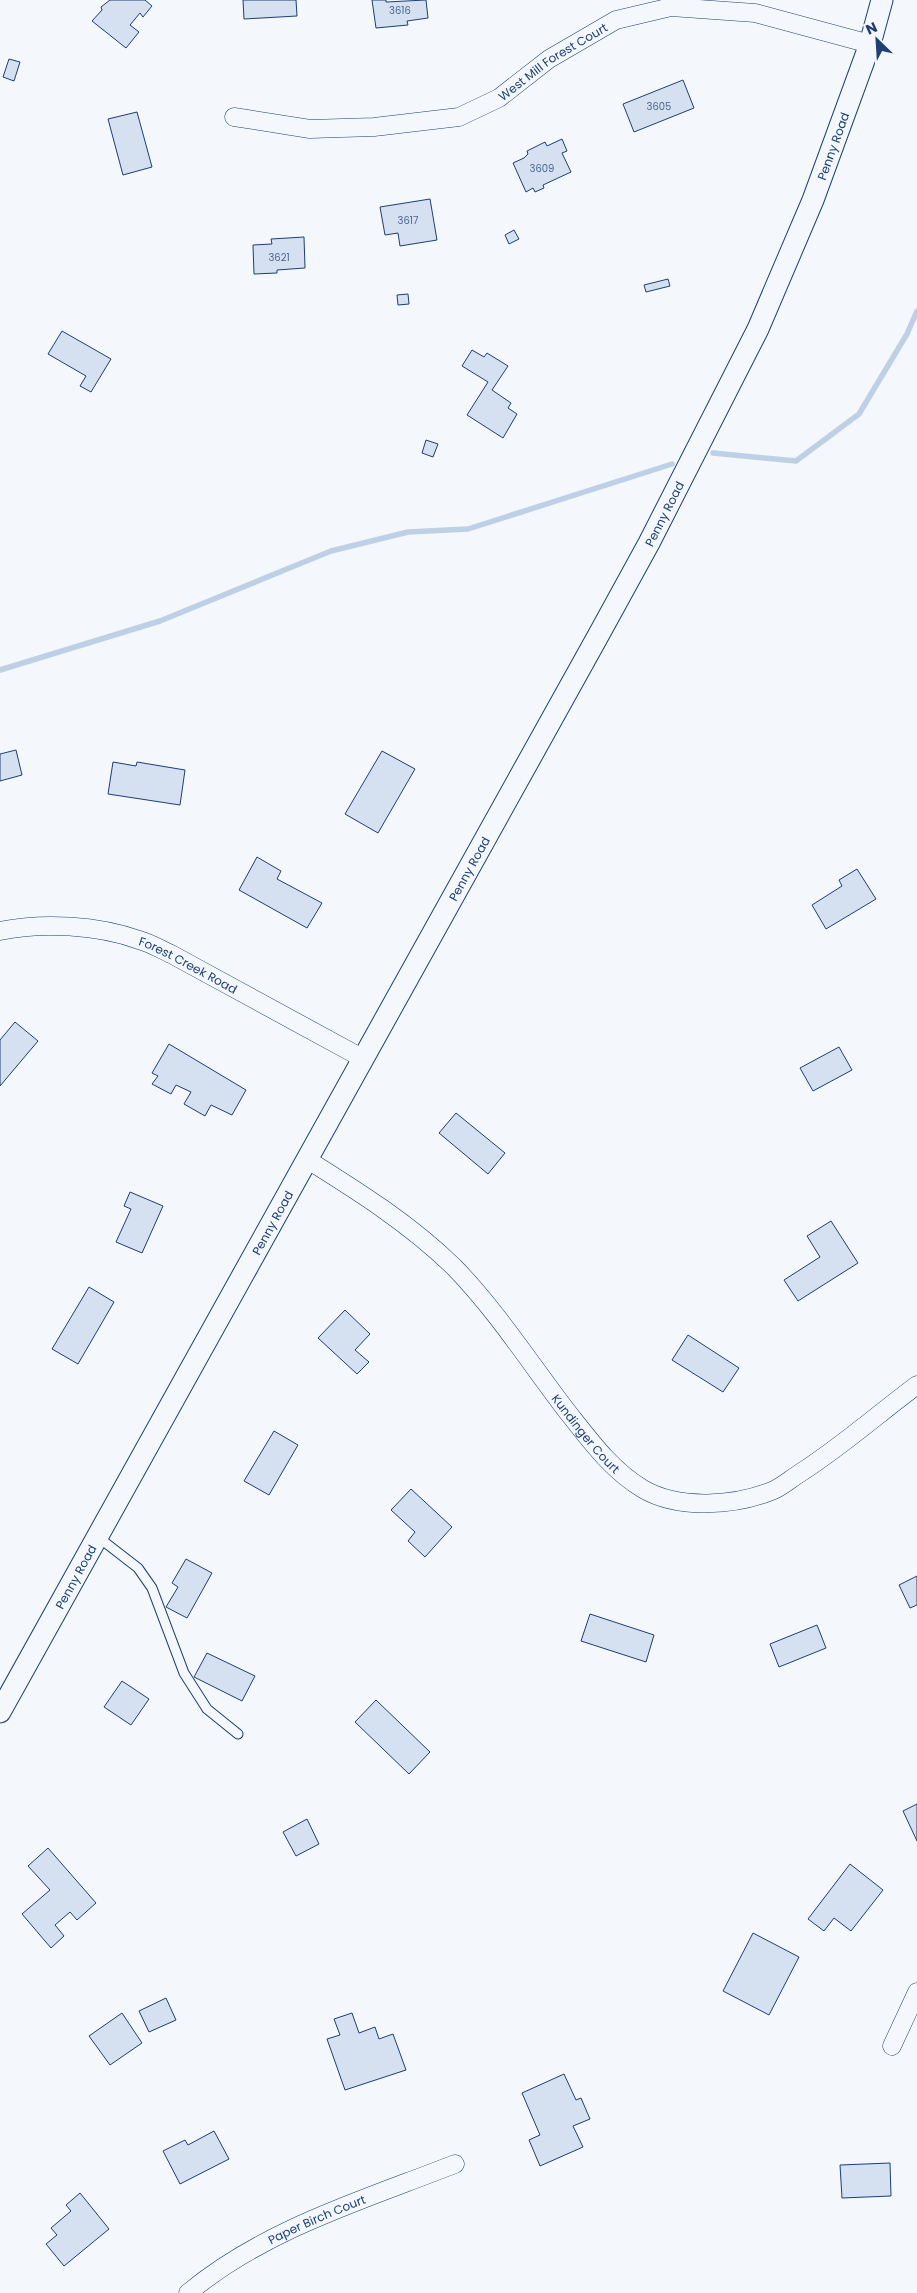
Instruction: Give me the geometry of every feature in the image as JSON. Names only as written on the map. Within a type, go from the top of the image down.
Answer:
[{"type":"street","name":"Penny Road","points":[[0,1712],[598,636],[693,459],[758,330],[813,200],[870,44],[882,0]]},
{"type":"street","name":"West Mill Forest Court","points":[[234,117],[310,129],[374,127],[459,117],[499,98],[549,59],[616,20],[671,7],[755,13],[870,44]]},
{"type":"street","name":"Forest Creek Road","points":[[0,931],[24,926],[60,927],[106,931],[138,939],[171,954],[362,1058]]},
{"type":"street","name":"Kundinger Court","points":[[308,1160],[365,1195],[409,1227],[454,1268],[486,1305],[592,1445],[624,1476],[644,1490],[664,1498],[684,1502],[730,1502],[774,1490],[828,1456],[917,1385]]},
{"type":"street","points":[[892,2046],[917,1992]]},
{"type":"street","name":"Paper Birch Court","points":[[188,2293],[238,2258],[294,2227],[455,2164]]},
{"type":"lane","points":[[98,1536],[138,1568],[152,1588],[184,1673],[207,1709],[238,1734]]},
{"type":"building","points":[[110,0],[145,0],[152,6],[143,17],[140,13],[130,25],[139,32],[126,48],[92,21],[102,10],[101,7]]},
{"type":"building","points":[[243,0],[296,0],[297,16],[244,19]]},
{"type":"building","points":[[372,0],[386,0],[386,2],[426,0],[428,18],[407,21],[408,25],[376,28]]},
{"type":"building","points":[[9,59],[20,62],[14,81],[3,77]]},
{"type":"building","points":[[683,80],[694,108],[634,132],[623,104]]},
{"type":"building","points":[[137,112],[152,167],[123,175],[108,119]]},
{"type":"building","points":[[562,139],[567,151],[562,153],[571,172],[543,185],[544,188],[535,192],[533,188],[526,192],[513,163],[524,158],[528,154],[527,151],[545,142],[547,146]]},
{"type":"building","points":[[430,199],[437,240],[400,246],[398,233],[385,235],[380,207]]},
{"type":"building","points":[[514,230],[519,239],[509,244],[505,235]]},
{"type":"building","points":[[304,237],[305,268],[277,270],[277,273],[254,274],[253,245],[272,244],[271,239]]},
{"type":"building","points":[[668,279],[670,286],[646,292],[644,285]]},
{"type":"building","points":[[408,294],[409,304],[398,305],[397,295]]},
{"type":"building","points":[[62,331],[111,359],[91,392],[80,386],[86,376],[48,354]]},
{"type":"building","points":[[472,350],[484,357],[487,353],[508,366],[492,390],[511,403],[508,408],[517,414],[503,438],[467,415],[488,382],[462,366]]},
{"type":"building","points":[[426,440],[438,444],[433,457],[422,453]]},
{"type":"building","points":[[16,750],[22,775],[0,781],[0,754]]},
{"type":"building","points":[[382,751],[415,769],[378,833],[345,814]]},
{"type":"building","points":[[113,762],[136,766],[137,762],[185,770],[180,805],[108,794]]},
{"type":"building","points":[[257,857],[281,871],[277,879],[322,903],[307,928],[239,890]]},
{"type":"building","points":[[857,869],[876,899],[826,929],[812,905],[842,886],[839,880]]},
{"type":"building","points":[[15,1022],[38,1041],[0,1086],[0,1040]]},
{"type":"building","points":[[169,1044],[246,1090],[232,1115],[211,1105],[205,1116],[184,1104],[191,1092],[176,1085],[171,1094],[152,1084],[158,1076],[152,1073]]},
{"type":"building","points":[[839,1047],[852,1070],[813,1091],[800,1068]]},
{"type":"building","points":[[456,1113],[505,1153],[488,1174],[439,1133]]},
{"type":"building","points":[[130,1192],[163,1206],[142,1253],[116,1242],[131,1209],[124,1206]]},
{"type":"building","points":[[831,1221],[858,1263],[798,1301],[784,1280],[820,1257],[807,1236]]},
{"type":"building","points":[[89,1287],[114,1302],[78,1364],[52,1349]]},
{"type":"building","points":[[345,1310],[370,1334],[355,1350],[369,1362],[357,1374],[318,1338]]},
{"type":"building","points":[[688,1335],[739,1368],[723,1392],[672,1360]]},
{"type":"building","points":[[274,1431],[298,1445],[269,1495],[244,1481]]},
{"type":"building","points":[[411,1489],[452,1527],[425,1557],[408,1541],[415,1532],[391,1510]]},
{"type":"building","points":[[186,1559],[212,1573],[187,1618],[166,1607],[178,1587],[172,1583]]},
{"type":"building","points":[[917,1576],[917,1605],[910,1608],[899,1585]]},
{"type":"building","points":[[590,1614],[654,1635],[646,1662],[581,1641]]},
{"type":"building","points":[[817,1625],[826,1648],[779,1667],[770,1644]]},
{"type":"building","points":[[207,1653],[255,1676],[242,1701],[194,1677]]},
{"type":"building","points":[[122,1681],[149,1699],[131,1725],[104,1707]]},
{"type":"building","points":[[376,1700],[430,1752],[409,1774],[355,1722]]},
{"type":"building","points":[[917,1804],[917,1841],[903,1811]]},
{"type":"building","points":[[307,1819],[319,1844],[296,1856],[283,1832]]},
{"type":"building","points":[[48,1848],[96,1903],[77,1920],[70,1912],[55,1925],[64,1936],[51,1948],[22,1914],[50,1890],[28,1866]]},
{"type":"building","points":[[850,1864],[883,1890],[851,1931],[834,1918],[824,1931],[808,1919]]},
{"type":"building","points":[[753,1933],[799,1957],[769,2015],[723,1991]]},
{"type":"building","points":[[166,1998],[176,2020],[149,2032],[139,2011]]},
{"type":"building","points":[[122,2013],[142,2043],[110,2065],[89,2036]]},
{"type":"building","points":[[352,2013],[359,2033],[375,2027],[379,2039],[393,2034],[406,2070],[345,2090],[327,2039],[340,2035],[334,2019]]},
{"type":"building","points":[[564,2074],[576,2100],[581,2098],[590,2119],[573,2126],[583,2147],[540,2166],[529,2140],[540,2135],[522,2093]]},
{"type":"building","points":[[214,2131],[229,2159],[180,2184],[163,2151],[185,2140],[188,2145]]},
{"type":"building","points":[[890,2163],[891,2196],[842,2198],[840,2165]]},
{"type":"building","points":[[80,2193],[109,2229],[64,2266],[46,2244],[57,2235],[51,2228],[71,2211],[66,2205]]},
{"type":"waterway","points":[[713,453],[796,461],[859,414],[907,334],[917,311]]},
{"type":"waterway","points":[[0,670],[160,621],[331,551],[408,532],[468,529],[672,464]]}]
